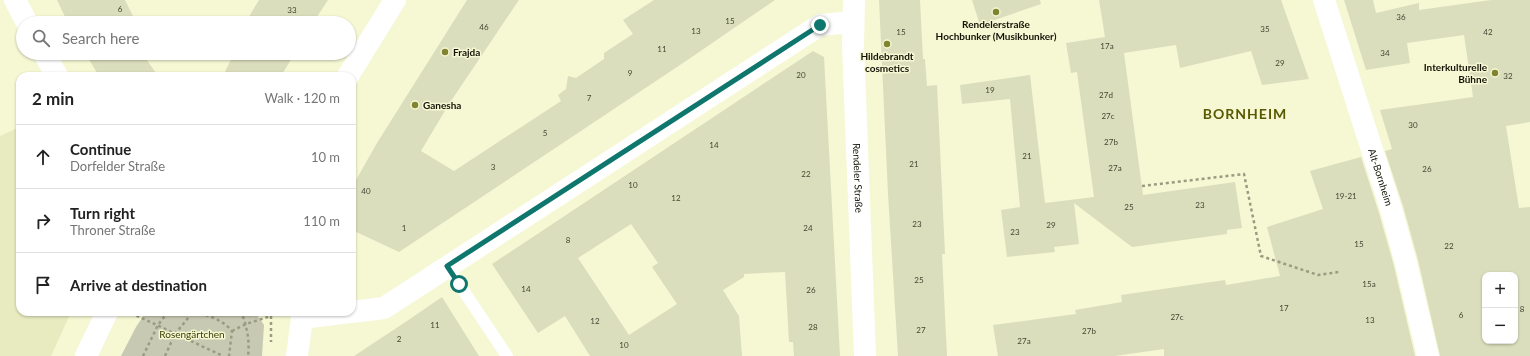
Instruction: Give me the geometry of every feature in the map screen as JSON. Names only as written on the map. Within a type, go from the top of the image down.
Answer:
[{"type":"street","points":[[15,0],[24,16]]},
{"type":"street","points":[[350,72],[395,0]]},
{"type":"street","name":"Rendeler Straße","points":[[854,0],[854,69],[865,356]]},
{"type":"street","name":"Alt-Bornheim","points":[[1324,0],[1391,209],[1406,263],[1428,356]]},
{"type":"street","points":[[356,311],[384,308],[820,25],[854,22]]},
{"type":"street","points":[[48,60],[55,72]]},
{"type":"street","points":[[86,356],[105,316]]},
{"type":"street","points":[[297,356],[301,316]]},
{"type":"lane","points":[[447,266],[507,356]]},
{"type":"path","points":[[1142,186],[1244,174],[1261,256],[1318,275],[1339,272]]},
{"type":"path","points":[[138,316],[223,356]]},
{"type":"path","points":[[143,356],[158,325],[165,316]]},
{"type":"path","points":[[165,356],[175,334],[191,316]]},
{"type":"path","points":[[208,316],[226,324],[232,331],[229,356]]},
{"type":"path","points":[[243,316],[246,324],[249,347],[248,356]]},
{"type":"path","points":[[232,331],[268,316]]},
{"type":"path","points":[[271,316],[271,349]]},
{"type":"shaded area","points":[[16,129],[16,316],[69,316],[51,356],[0,356],[0,136]]},
{"type":"green space","name":"Rosengärtchen","points":[[143,316],[258,316],[264,325],[262,356],[121,356]]},
{"type":"building","points":[[57,0],[125,0],[133,16],[65,16]]},
{"type":"building","points":[[259,0],[328,0],[318,16],[249,16]]},
{"type":"building","points":[[467,0],[519,0],[449,104],[421,151],[454,171],[561,101],[558,95],[566,89],[568,76],[576,78],[604,59],[604,53],[633,34],[623,20],[654,0],[775,0],[399,252],[356,232],[356,180],[377,143]]},
{"type":"building","points":[[879,0],[920,0],[923,59],[925,59],[927,86],[937,85],[945,254],[942,254],[947,356],[898,356],[888,194]]},
{"type":"building","name":"Rendelerstraße Hochbunker (Musikbunker)","points":[[972,0],[1040,0],[1041,4],[980,25]]},
{"type":"building","points":[[1099,0],[1281,0],[1309,79],[1262,85],[1251,51],[1180,68],[1176,45],[1124,53],[1143,195],[1235,182],[1242,228],[1227,230],[1227,234],[1132,247],[1074,203],[1079,244],[1054,247],[1055,252],[1007,257],[1001,210],[1020,207],[1010,99],[962,104],[960,85],[1030,75],[1045,203],[1094,197],[1077,72],[1071,73],[1066,43],[1105,37]]},
{"type":"building","points":[[1344,0],[1373,0],[1376,13],[1419,3],[1419,10],[1491,0],[1530,0],[1530,122],[1506,126],[1519,208],[1530,207],[1530,356],[1440,356],[1418,260],[1403,206],[1385,151],[1392,149],[1380,110],[1473,97],[1464,35],[1407,43],[1410,63],[1366,70]]},
{"type":"building","points":[[813,51],[824,57],[840,356],[794,356],[793,342],[789,342],[785,272],[744,274],[744,277],[723,290],[739,316],[742,356],[590,356],[565,316],[538,333],[492,264]],"holes":[[[631,224],[658,263],[652,267],[677,304],[629,335],[578,258]]]},
{"type":"building","points":[[89,60],[147,60],[155,72],[97,72]]},
{"type":"building","points":[[231,60],[291,60],[283,72],[225,72]]},
{"type":"building","points":[[1361,157],[1394,266],[1415,356],[1164,356],[1164,349],[1115,356],[998,356],[993,325],[1076,314],[1075,310],[1122,302],[1121,295],[1225,280],[1226,285],[1280,276],[1267,227],[1323,209],[1310,171]]},
{"type":"building","points":[[442,297],[479,356],[354,356],[407,321]]},
{"type":"place","name":"Rendelerstraße Hochbunker (Musikbunker)","points":[[996,12]]},
{"type":"place","name":"Hildebrandt cosmetics","points":[[887,44]]},
{"type":"place","name":"Frajda","points":[[445,52]]},
{"type":"place","name":"Interkulturelle Bühne","points":[[1495,73]]},
{"type":"place","name":"Ganesha","points":[[415,105]]},
{"type":"district","name":"BORNHEIM","points":[[1245,114]]},
{"type":"route","points":[[459,284],[447,266],[820,25]]}]
